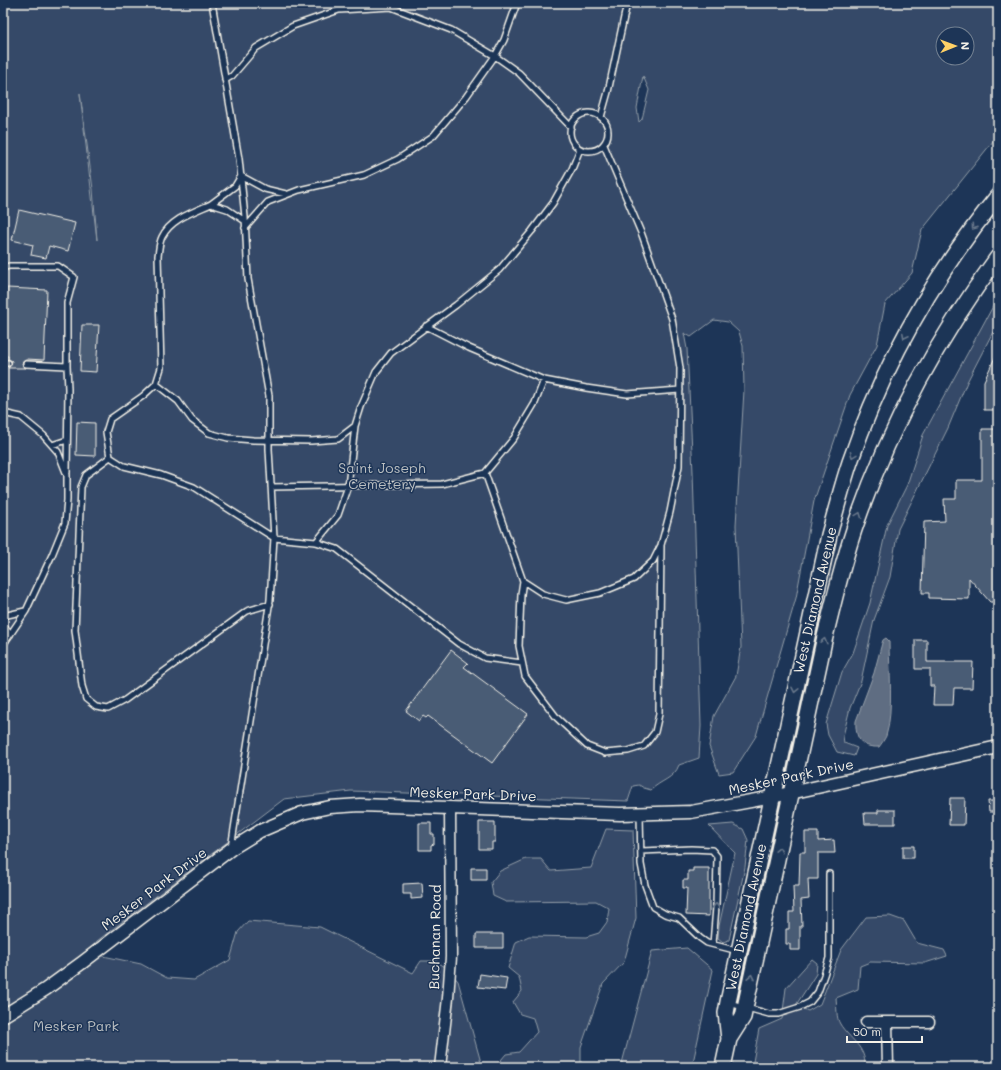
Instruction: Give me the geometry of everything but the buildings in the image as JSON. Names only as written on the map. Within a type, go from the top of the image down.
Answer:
[{"type":"main road","name":"West Diamond Avenue","points":[[723,1067],[729,1039],[726,1013],[728,1002],[829,535],[850,461],[878,391],[908,330],[953,256],[979,219],[998,196]]},
{"type":"main road","name":"West Diamond Avenue","points":[[729,1039],[750,1009],[792,793],[837,588],[857,521],[878,466],[912,394],[937,348],[974,290],[998,257]]},
{"type":"street","name":"Mesker Park Drive","points":[[3,1016],[46,989],[83,962],[231,849],[277,822],[302,813],[320,809],[360,805],[640,814],[691,812],[772,798],[998,747]]},
{"type":"street","name":"Buchanan Road","points":[[440,1067],[451,957],[450,808]]},
{"type":"street","points":[[866,1022],[928,1022]]},
{"type":"street","points":[[887,1022],[888,1067]]},
{"type":"lane","points":[[212,3],[239,159],[245,221],[248,279],[269,396],[269,439],[274,538],[270,604],[231,849]]},
{"type":"lane","points":[[245,228],[268,202],[299,190],[364,175],[398,159],[433,136],[466,97],[495,56],[504,40],[517,3]]},
{"type":"lane","points":[[601,117],[608,92],[627,3]]},
{"type":"lane","points":[[225,80],[232,76],[256,48],[293,26],[338,10],[391,7],[451,30],[495,56],[519,73],[571,127]]},
{"type":"lane","points":[[590,113],[601,117],[605,122],[609,133],[604,145],[592,152],[580,149],[575,145],[572,139],[571,127],[574,121],[584,114],[590,113]]},
{"type":"lane","points":[[523,581],[543,594],[566,600],[600,593],[634,579],[653,561],[661,544],[670,512],[679,466],[680,368],[672,319],[642,235],[604,145]]},
{"type":"lane","points":[[316,542],[338,515],[348,486],[356,426],[361,407],[376,372],[391,354],[426,326],[456,305],[499,270],[532,231],[553,203],[572,168],[580,149]]},
{"type":"lane","points":[[241,176],[264,189],[287,194]]},
{"type":"lane","points":[[110,458],[106,432],[110,419],[143,396],[156,384],[161,368],[158,256],[162,238],[171,225],[185,216],[211,204],[235,186],[241,176]]},
{"type":"lane","points":[[211,204],[227,209],[245,221]]},
{"type":"lane","points":[[3,268],[9,266],[58,266],[74,277],[67,303],[68,440],[65,523],[26,611],[3,645]]},
{"type":"lane","points":[[426,326],[469,348],[544,380],[627,394],[680,390]]},
{"type":"lane","points":[[26,364],[67,366]]},
{"type":"lane","points":[[271,487],[442,484],[484,473],[514,438],[535,403],[544,380]]},
{"type":"lane","points":[[156,384],[178,401],[192,420],[209,432],[228,438],[311,442],[338,439],[356,426]]},
{"type":"lane","points":[[3,412],[21,417],[43,435],[58,452],[67,474]]},
{"type":"lane","points":[[52,446],[68,440]]},
{"type":"lane","points":[[110,458],[124,466],[161,475],[194,487],[274,538],[316,542],[337,549],[459,644],[485,658],[522,663]]},
{"type":"lane","points":[[110,458],[86,475],[80,487],[75,630],[82,686],[86,699],[96,707],[108,709],[125,700],[247,611],[270,604]]},
{"type":"lane","points":[[484,473],[523,581],[519,646],[525,676],[557,718],[587,746],[605,753],[644,746],[656,732],[658,714],[661,544]]},
{"type":"lane","points":[[3,616],[26,611]]},
{"type":"lane","points":[[3,624],[10,636]]},
{"type":"lane","points":[[640,814],[641,864],[645,885],[653,907],[665,914],[679,918],[700,938],[713,944],[739,952]]},
{"type":"lane","points":[[641,850],[712,850],[718,856],[713,944]]},
{"type":"lane","points":[[728,1002],[769,1014],[784,1012],[810,1002],[818,992],[829,958],[829,874]]},
{"type":"green space","name":"Saint Joseph Cemetery","points":[[3,3],[998,3],[998,135],[922,230],[912,273],[885,304],[877,345],[850,395],[814,501],[796,598],[756,736],[733,772],[719,774],[709,746],[714,716],[736,676],[741,647],[736,525],[744,390],[743,346],[739,332],[728,322],[714,320],[691,337],[684,333],[687,349],[693,472],[701,726],[699,758],[679,765],[677,770],[671,776],[651,790],[639,785],[633,786],[628,801],[351,791],[284,799],[97,941],[89,953],[141,964],[167,978],[194,980],[230,960],[238,932],[248,921],[320,927],[413,973],[421,961],[436,961],[448,969],[458,981],[482,1066],[496,1066],[506,1054],[519,1052],[537,1032],[533,1018],[520,1014],[513,1002],[522,991],[519,977],[508,968],[516,942],[529,936],[586,937],[599,933],[607,922],[609,908],[596,901],[506,902],[493,896],[491,882],[500,871],[526,859],[541,859],[551,871],[591,868],[606,829],[633,830],[636,918],[624,962],[603,984],[581,1047],[581,1067],[3,1067],[3,1020],[48,995],[55,983],[3,1015]],"holes":[[[643,76],[649,90],[642,119],[639,122],[637,108]],[[80,93],[93,189],[97,240]]]},
{"type":"green space","points":[[998,297],[998,322],[967,382],[948,428],[898,529],[890,577],[874,620],[861,681],[850,708],[843,736],[844,743],[857,748],[854,756],[837,752],[828,735],[826,724],[842,672],[853,653],[870,603],[887,525],[907,485],[923,435]]},
{"type":"green space","points":[[733,824],[743,829],[748,840],[745,867],[729,940],[723,942],[718,938],[719,926],[735,853],[709,826]]},
{"type":"green space","points":[[890,916],[904,921],[917,943],[944,950],[947,956],[925,963],[870,962],[860,966],[858,989],[836,998],[837,1015],[839,1021],[860,1048],[865,1060],[865,1067],[752,1067],[759,1029],[782,1019],[786,988],[812,959],[817,963],[816,974],[796,1005],[808,1011],[820,1004],[841,950],[866,917]]},
{"type":"green space","points":[[687,948],[713,970],[692,1067],[621,1067],[652,951]]},
{"type":"shaded area","points":[[886,638],[889,641],[890,715],[886,736],[879,747],[873,747],[860,741],[856,721],[874,673],[883,640]]},
{"type":"park label","name":"Mesker Park","points":[[76,1026]]}]
